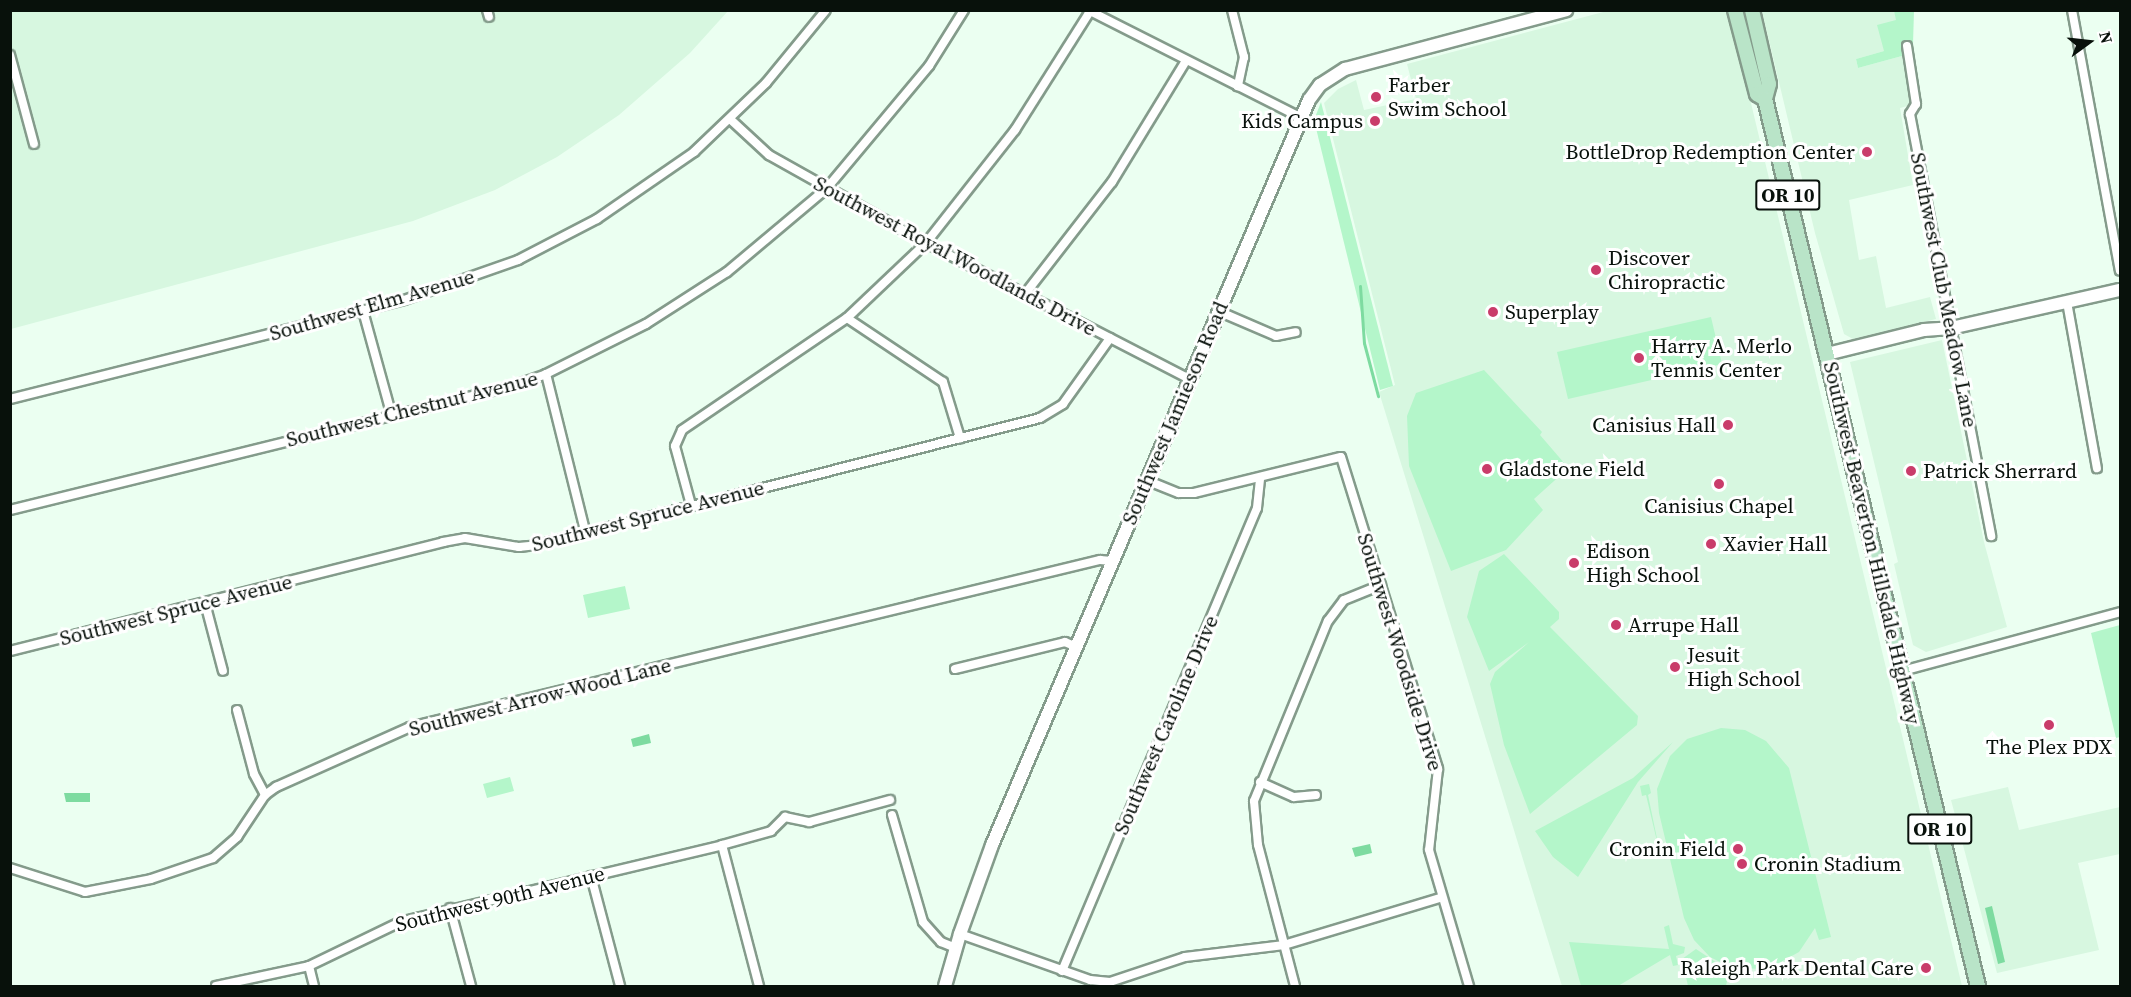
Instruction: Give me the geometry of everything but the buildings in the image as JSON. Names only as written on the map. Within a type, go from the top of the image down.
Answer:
[{"type":"main road","name":"Southwest Beaverton Hillsdale Highway","points":[[1736,10],[1757,94],[1766,99]]},
{"type":"main road","name":"Southwest Beaverton Hillsdale Highway","points":[[1752,10],[1770,90],[1766,99],[1978,987]]},
{"type":"street","name":"Southwest Elm Avenue","points":[[10,399],[363,311],[464,282],[571,234],[662,176],[730,119],[792,54],[826,10]]},
{"type":"street","name":"Southwest Chestnut Avenue","points":[[10,510],[392,416],[546,374],[682,302],[771,238],[827,188],[929,66],[964,10]]},
{"type":"street","points":[[1232,10],[1244,57],[1238,86]]},
{"type":"street","name":"Southwest Jamieson Road","points":[[945,987],[960,934],[1076,647],[1300,117],[1320,85],[1345,69],[1566,10]]},
{"type":"street","points":[[2073,10],[2121,271]]},
{"type":"street","points":[[691,505],[675,446],[682,430],[848,318],[926,243],[1015,130],[1090,11],[1300,117]]},
{"type":"street","name":"Southwest Club Meadow Lane","points":[[1907,46],[1916,104],[1910,114],[1991,536]]},
{"type":"street","points":[[10,55],[34,144]]},
{"type":"street","points":[[1025,294],[1112,182],[1186,61]]},
{"type":"street","name":"Southwest Royal Woodlands Drive","points":[[730,119],[762,151],[827,188],[926,243],[1190,380]]},
{"type":"street","points":[[1827,354],[1906,336],[1924,338],[1951,328],[2121,290]]},
{"type":"street","points":[[2067,302],[2097,468]]},
{"type":"street","points":[[363,311],[392,416]]},
{"type":"street","points":[[1218,311],[1276,336],[1296,332]]},
{"type":"street","points":[[848,318],[943,382],[960,438]]},
{"type":"street","name":"Southwest Spruce Avenue","points":[[10,651],[443,542],[482,539],[519,548],[960,438],[1056,410],[1110,338]]},
{"type":"street","points":[[546,374],[585,531]]},
{"type":"street","name":"Southwest Woodside Drive","points":[[1260,477],[1341,458],[1438,770],[1429,850],[1440,898],[1469,987]]},
{"type":"street","points":[[1146,480],[1179,493],[1194,493],[1260,477]]},
{"type":"street","name":"Southwest Caroline Drive","points":[[1062,971],[1257,508],[1260,477]]},
{"type":"street","name":"Southwest Arrow-Wood Lane","points":[[265,795],[410,727],[1089,563],[1112,561]]},
{"type":"street","points":[[1295,987],[1253,825],[1260,782],[1328,621],[1344,600],[1381,585]]},
{"type":"street","points":[[205,603],[224,671]]},
{"type":"street","points":[[1902,671],[2121,612]]},
{"type":"street","points":[[955,669],[1065,642],[1076,647]]},
{"type":"street","points":[[10,868],[85,892],[151,879],[213,858],[237,837],[265,795],[254,774],[237,710]]},
{"type":"street","points":[[1260,782],[1294,796],[1316,795]]},
{"type":"street","name":"Southwest 90th Avenue","points":[[216,987],[309,966],[378,930],[450,908],[722,845],[771,831],[785,817],[809,822],[890,800]]},
{"type":"street","points":[[892,815],[923,922],[941,942],[956,948]]},
{"type":"street","points":[[722,845],[759,987]]},
{"type":"street","points":[[591,876],[620,987]]},
{"type":"street","points":[[960,934],[1062,971],[1110,982],[1185,957],[1284,945],[1440,898]]},
{"type":"street","points":[[450,908],[471,987]]},
{"type":"street","points":[[309,966],[314,987]]},
{"type":"shaded area","points":[[11,11],[728,11],[690,53],[619,115],[557,157],[495,190],[413,221],[11,329]]},
{"type":"shaded area","name":"Jesuit High School","points":[[1607,11],[1729,11],[1962,986],[1562,986],[1379,392],[1395,385],[1324,103],[1338,89],[1356,80],[1364,110],[1416,99],[1407,64]]},
{"type":"shaded area","points":[[1762,11],[1894,11],[1897,20],[1884,51],[1856,59],[1858,68],[1902,56],[1911,105],[1900,108],[1913,185],[1849,200],[1859,260],[1876,256],[1886,308],[1930,297],[1936,319],[1853,339],[1844,334],[1815,233]]},
{"type":"shaded area","points":[[1894,11],[1914,11],[1913,44],[1902,56],[1858,68],[1856,59],[1884,51],[1877,25],[1896,20]]},
{"type":"shaded area","points":[[1321,102],[1393,386],[1380,390],[1314,120]]},
{"type":"shaded area","name":"Harry A. Merlo Tennis Center","points":[[1711,317],[1722,364],[1568,399],[1557,352]]},
{"type":"shaded area","points":[[1942,340],[1984,542],[2007,627],[1926,652],[1913,645],[1894,564],[1898,562],[1850,362]]},
{"type":"shaded area","name":"Gladstone Field","points":[[1484,370],[1542,432],[1540,435],[1565,464],[1564,472],[1534,499],[1543,510],[1506,550],[1451,571],[1409,466],[1407,416],[1416,393]]},
{"type":"shaded area","points":[[1504,554],[1559,612],[1559,619],[1550,627],[1638,716],[1637,725],[1530,814],[1504,745],[1490,684],[1495,672],[1529,642],[1489,671],[1467,617],[1479,571]]},
{"type":"shaded area","points":[[625,586],[630,609],[588,618],[583,595]]},
{"type":"shaded area","points":[[2120,625],[2120,737],[2116,738],[2091,633]]},
{"type":"shaded area","name":"Cronin Stadium","points":[[1721,728],[1745,730],[1766,741],[1789,768],[1831,937],[1819,940],[1815,928],[1799,952],[1768,969],[1732,968],[1710,957],[1694,940],[1684,918],[1659,813],[1657,789],[1670,756],[1687,739]]},
{"type":"shaded area","points":[[649,734],[651,743],[633,747],[631,739]]},
{"type":"shaded area","points":[[1673,742],[1638,782],[1578,877],[1553,857],[1535,831],[1633,778]]},
{"type":"shaded area","points":[[510,777],[514,791],[487,798],[483,784]]},
{"type":"shaded area","points":[[1649,784],[1651,793],[1648,795],[1661,858],[1646,795],[1642,796],[1640,786]]},
{"type":"shaded area","points":[[2008,787],[2019,830],[2120,807],[2120,854],[2078,863],[2099,950],[1997,973],[1951,800]]},
{"type":"shaded area","points":[[64,793],[90,793],[90,802],[66,802]]},
{"type":"shaded area","points":[[1370,844],[1372,853],[1355,857],[1352,848]]},
{"type":"shaded area","points":[[1992,906],[2005,962],[1998,964],[1985,908]]},
{"type":"shaded area","points":[[1669,925],[1673,944],[1685,947],[1684,953],[1676,956],[1678,965],[1673,966],[1670,955],[1618,986],[1581,986],[1569,942],[1669,949],[1664,927]]},
{"type":"shaded area","points":[[1696,949],[1729,971],[1726,986],[1688,986],[1682,959]]},
{"type":"waterway","points":[[1360,286],[1364,343],[1378,396]]},
{"type":"place","name":"Farber Swim School","points":[[1376,97]]},
{"type":"place","name":"Kids Campus","points":[[1375,121]]},
{"type":"place","name":"BottleDrop Redemption Center","points":[[1867,152]]},
{"type":"place","name":"Discover Chiropractic","points":[[1596,270]]},
{"type":"place","name":"Superplay","points":[[1493,312]]},
{"type":"place","name":"Harry A. Merlo Tennis Center","points":[[1639,358]]},
{"type":"place","name":"Canisius Hall","points":[[1728,425]]},
{"type":"place","name":"Gladstone Field","points":[[1487,469]]},
{"type":"place","name":"Patrick Sherrard","points":[[1911,471]]},
{"type":"place","name":"Canisius Chapel","points":[[1719,484]]},
{"type":"place","name":"Xavier Hall","points":[[1711,544]]},
{"type":"place","name":"Edison High School","points":[[1574,563]]},
{"type":"place","name":"Arrupe Hall","points":[[1616,625]]},
{"type":"place","name":"Jesuit High School","points":[[1675,667]]},
{"type":"place","name":"The Plex PDX","points":[[2049,725]]},
{"type":"place","name":"Cronin Field","points":[[1738,849]]},
{"type":"place","name":"Cronin Stadium","points":[[1742,864]]},
{"type":"place","name":"Raleigh Park Dental Care","points":[[1926,968]]}]
